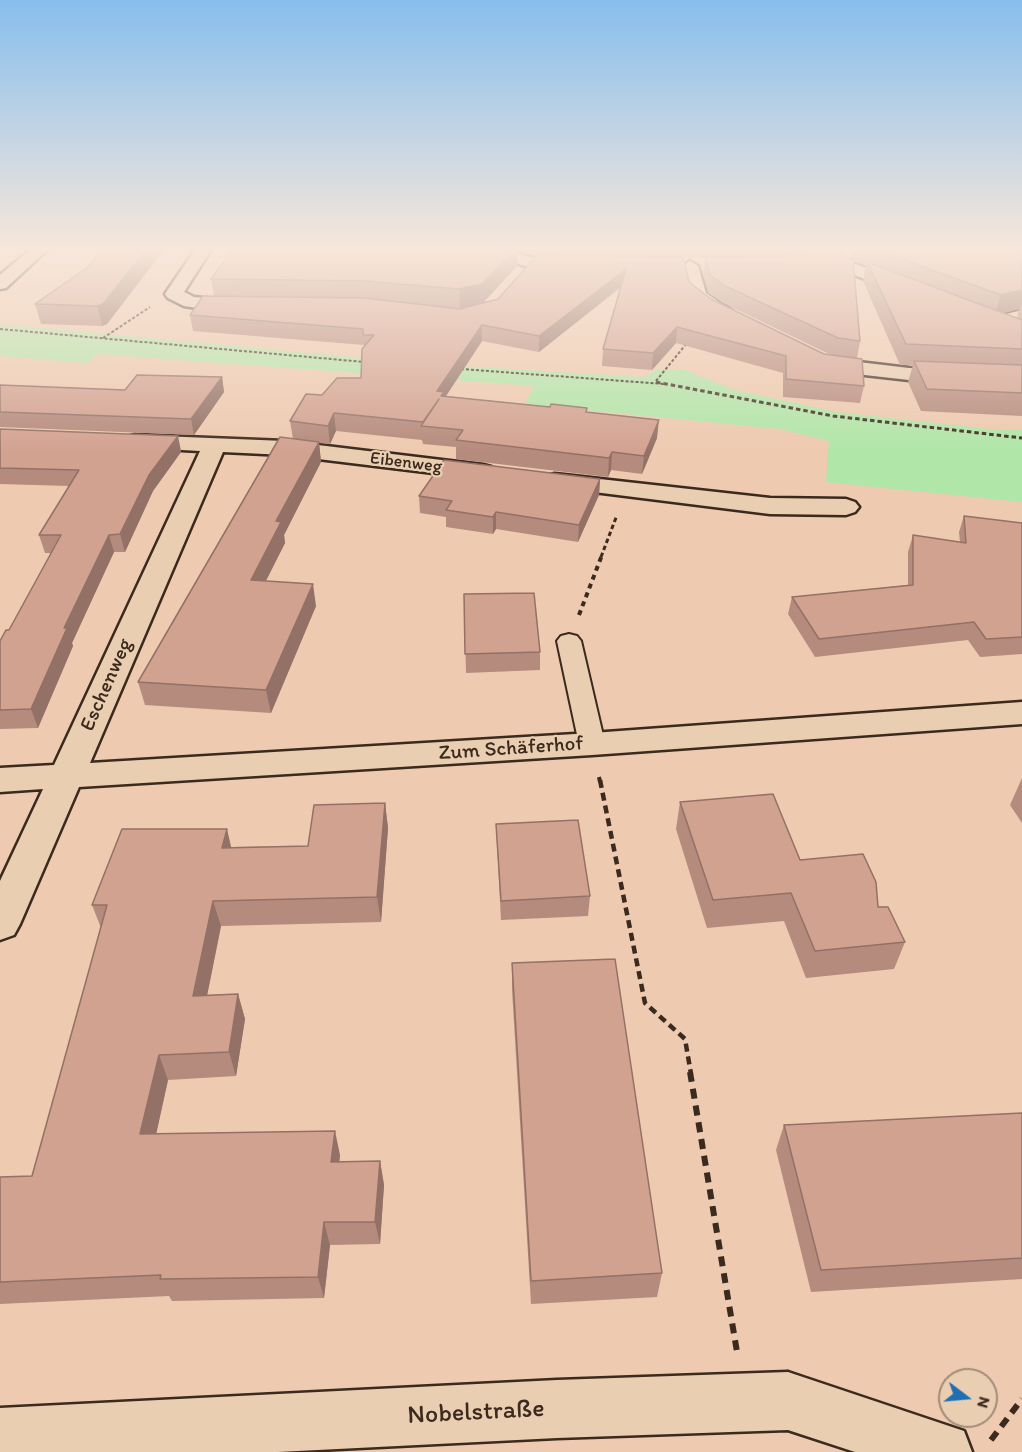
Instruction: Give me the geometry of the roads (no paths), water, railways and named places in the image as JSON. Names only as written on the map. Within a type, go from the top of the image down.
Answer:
[{"type":"street","points":[[732,318],[746,325]]},
{"type":"street","points":[[980,318],[1021,334]]},
{"type":"street","points":[[798,350],[829,365],[909,374],[1022,378]]},
{"type":"street","name":"Eibenweg","points":[[108,441],[285,448],[508,476]]},
{"type":"street","name":"Eschenweg","points":[[0,924],[215,445]]},
{"type":"street","points":[[532,478],[770,506],[846,507]]},
{"type":"street","name":"Zum Schäferhof","points":[[0,780],[65,778],[592,744],[1022,712]]},
{"type":"street","name":"Nobelstraße","points":[[0,1437],[558,1408],[788,1401],[965,1448]]},
{"type":"lane","points":[[991,322],[1007,318]]},
{"type":"lane","points":[[569,641],[592,744]]}]
